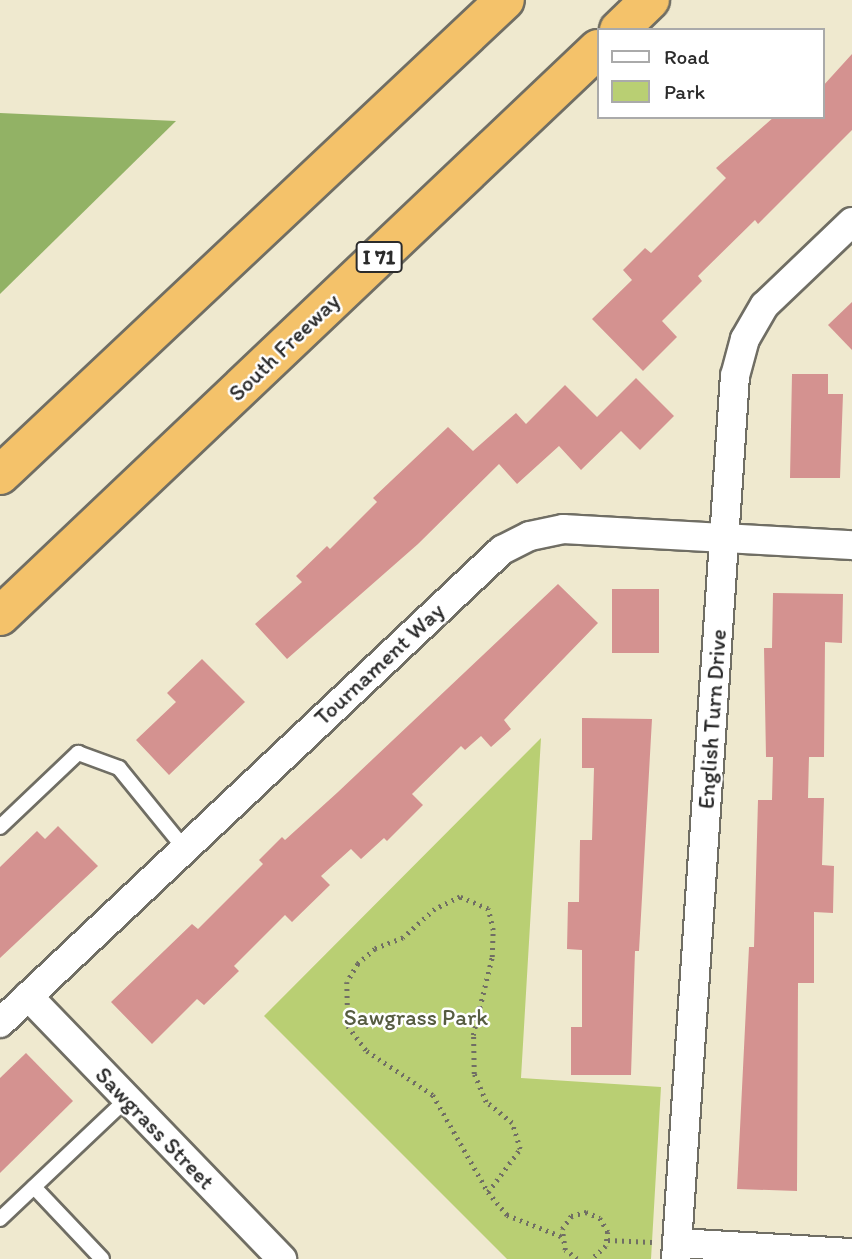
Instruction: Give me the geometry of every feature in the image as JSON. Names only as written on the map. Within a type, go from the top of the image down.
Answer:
[{"type":"highway","points":[[0,475],[505,0]]},
{"type":"highway","points":[[621,28],[650,0]]},
{"type":"highway","name":"South Freeway","points":[[0,616],[596,51]]},
{"type":"street","name":"English Turn Drive","points":[[677,1251],[733,393],[745,340],[765,305],[852,222]]},
{"type":"street","name":"Tournament Way","points":[[0,1023],[502,550],[530,536],[563,529],[852,545]]},
{"type":"street","name":"Sawgrass Street","points":[[28,996],[282,1259]]},
{"type":"street","points":[[677,1251],[852,1253]]},
{"type":"lane","points":[[0,827],[78,753],[119,768],[184,848]]},
{"type":"lane","points":[[0,1219],[127,1099]]},
{"type":"lane","points":[[34,1188],[102,1259]]},
{"type":"path","points":[[488,1192],[520,1149],[512,1123],[486,1102],[474,1074],[474,1035],[492,957],[494,930],[488,909],[460,897],[435,909],[403,938],[375,949],[358,964],[347,982],[345,1007],[348,1026],[367,1051],[433,1095],[488,1192],[507,1215],[561,1236]]},
{"type":"path","points":[[577,1259],[565,1250],[561,1236],[571,1216],[586,1212],[606,1224],[608,1240],[603,1252],[592,1259]]},
{"type":"path","points":[[608,1240],[677,1251]]},
{"type":"green space","points":[[0,113],[176,121],[0,294]]},
{"type":"green space","name":"Sawgrass Park","points":[[541,738],[521,1078],[661,1087],[651,1259],[507,1259],[264,1016]]},
{"type":"building","points":[[852,54],[852,130],[758,224],[755,220],[698,276],[702,281],[662,321],[677,337],[643,371],[592,319],[632,280],[623,270],[645,248],[651,253],[726,178],[716,168],[772,119],[824,119],[824,85]]},
{"type":"building","points":[[852,302],[852,350],[828,325]]},
{"type":"building","points":[[792,374],[828,374],[828,394],[843,394],[840,478],[790,478]]},
{"type":"building","points":[[636,378],[674,416],[640,450],[621,431],[581,470],[559,446],[517,484],[499,464],[418,544],[287,659],[255,624],[302,582],[296,576],[327,546],[330,549],[377,502],[373,498],[448,427],[473,451],[516,413],[526,424],[565,385],[597,417]]},
{"type":"building","points":[[558,584],[598,623],[504,720],[511,729],[491,747],[481,736],[465,750],[461,746],[412,794],[423,805],[387,841],[384,838],[361,859],[351,849],[321,876],[330,885],[292,922],[285,915],[234,966],[239,971],[204,1005],[197,999],[152,1044],[111,1002],[192,924],[198,929],[263,864],[259,860],[282,837],[285,840],[338,792]]},
{"type":"building","points":[[612,589],[659,589],[659,653],[612,653]]},
{"type":"building","points":[[773,593],[843,594],[842,643],[825,642],[824,757],[809,757],[808,798],[824,798],[822,865],[834,866],[833,913],[814,912],[814,983],[798,983],[797,1191],[737,1189],[749,947],[754,947],[758,800],[772,800],[773,757],[766,757],[764,648],[772,648]]},
{"type":"building","points":[[202,659],[245,702],[169,775],[136,740],[176,702],[167,693]]},
{"type":"building","points":[[582,718],[652,719],[639,951],[635,951],[631,1075],[571,1075],[571,1027],[582,1027],[582,950],[567,949],[568,902],[579,902],[580,840],[592,840],[594,768],[582,768]]},
{"type":"building","points":[[58,826],[98,866],[0,958],[0,867],[37,831],[45,839]]},
{"type":"building","points":[[26,1053],[73,1101],[0,1173],[0,1078]]}]
